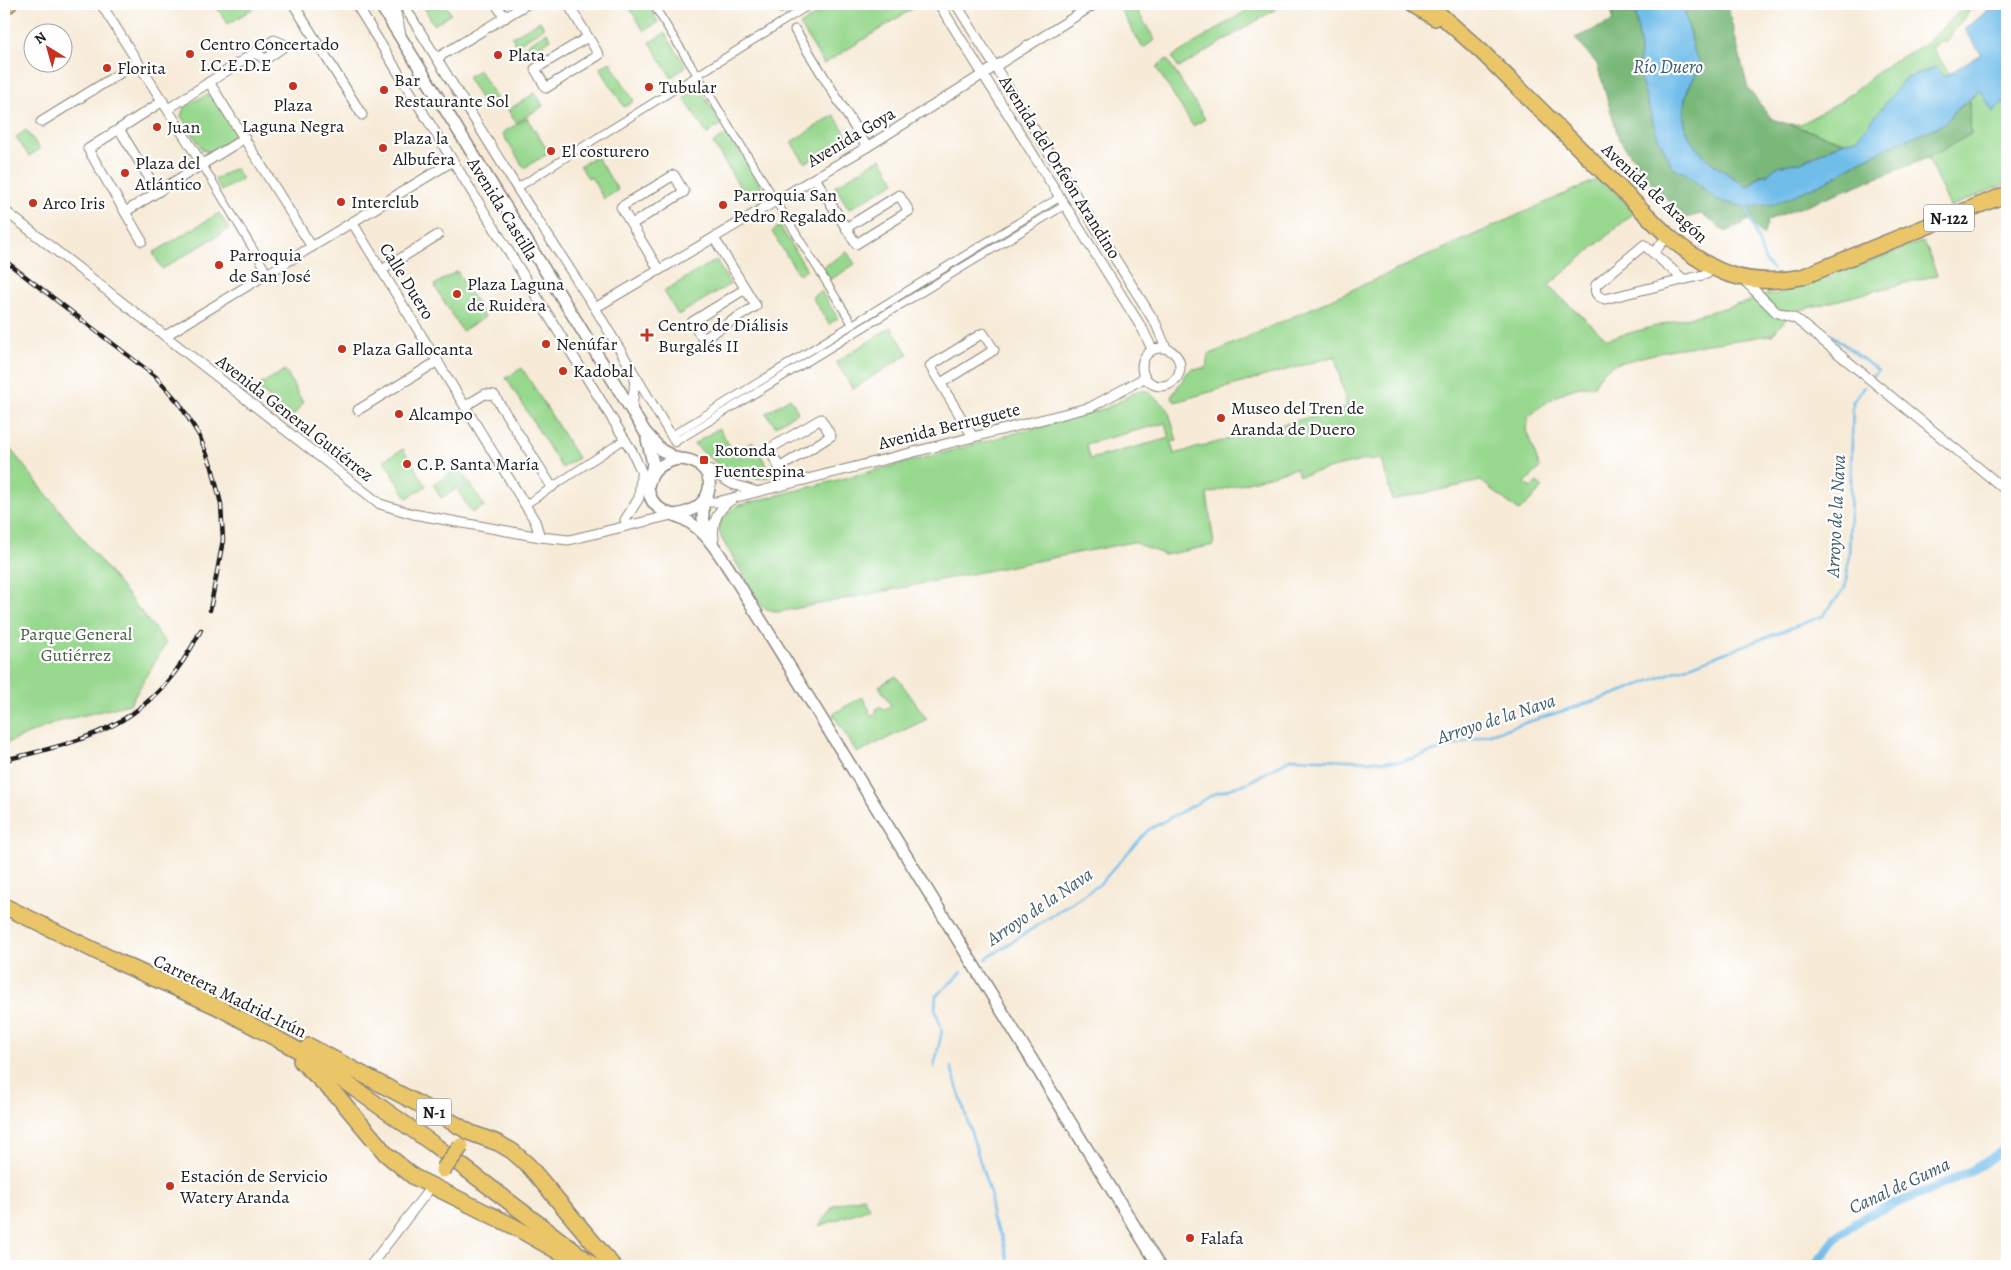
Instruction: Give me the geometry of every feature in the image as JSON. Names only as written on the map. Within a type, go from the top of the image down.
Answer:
[{"type":"highway","points":[[4,5],[9,4]]},
{"type":"highway","name":"Avenida de Aragón","points":[[1413,4],[1482,52]]},
{"type":"highway","name":"Avenida de Aragón","points":[[1428,4],[1482,52],[1668,236],[1696,259],[1715,269],[1743,279],[1777,282],[1802,277],[2007,194]]},
{"type":"highway","name":"Carretera Madrid-Irún","points":[[4,906],[269,1033],[333,1073],[433,1144],[594,1266]]},
{"type":"highway","name":"N-1","points":[[218,1007],[272,1028],[443,1116],[471,1134],[498,1143],[512,1151],[528,1165],[613,1266]]},
{"type":"highway","name":"N-1","points":[[218,1007],[311,1069],[386,1154],[414,1177],[513,1226],[582,1266]]},
{"type":"highway","name":"N-1","points":[[431,1187],[471,1134]]},
{"type":"street","points":[[101,4],[202,164],[268,274]]},
{"type":"street","points":[[297,4],[294,6],[362,115]]},
{"type":"street","name":"Avenida Castilla","points":[[356,4],[646,472]]},
{"type":"street","name":"Avenida Castilla","points":[[380,4],[645,432],[660,450],[678,459]]},
{"type":"street","name":"Avenida Castilla","points":[[394,4],[402,40]]},
{"type":"street","name":"Avenida Castilla","points":[[403,4],[517,188],[595,308],[673,439]]},
{"type":"street","points":[[496,4],[504,18]]},
{"type":"street","points":[[437,58],[527,4]]},
{"type":"street","points":[[568,4],[599,55],[546,88],[535,69],[588,37]]},
{"type":"street","points":[[653,4],[776,201],[858,325]]},
{"type":"street","points":[[517,188],[812,4]]},
{"type":"street","name":"Avenida del Orfeón Arandino","points":[[939,4],[1144,330],[1152,349]]},
{"type":"street","name":"Avenida del Orfeón Arandino","points":[[956,4],[1156,324],[1166,348]]},
{"type":"street","name":"Avenida Goya","points":[[595,308],[867,147],[1095,4]]},
{"type":"street","points":[[795,30],[867,147]]},
{"type":"street","points":[[142,241],[88,149],[118,129],[209,82],[254,53]]},
{"type":"street","points":[[41,122],[138,62]]},
{"type":"street","points":[[209,82],[312,247]]},
{"type":"street","points":[[118,129],[158,192]]},
{"type":"street","points":[[125,212],[245,138]]},
{"type":"street","points":[[165,336],[453,161]]},
{"type":"street","points":[[632,224],[684,192],[674,175],[621,207],[659,270]]},
{"type":"street","points":[[815,178],[846,228],[856,244],[909,211],[898,195],[846,228]]},
{"type":"street","points":[[895,304],[932,276],[1033,214],[1063,201]]},
{"type":"street","points":[[673,439],[858,325],[937,283],[1038,222],[1063,201]]},
{"type":"street","name":"Avenida General Gutiérrez","points":[[4,210],[380,504],[407,513],[540,537],[569,540],[673,515]]},
{"type":"street","points":[[1033,214],[1038,222]]},
{"type":"street","name":"Calle Duero","points":[[352,222],[535,520],[540,537]]},
{"type":"street","points":[[382,270],[438,235]]},
{"type":"street","points":[[1654,252],[1668,236]]},
{"type":"street","points":[[996,237],[1000,245]]},
{"type":"street","points":[[714,238],[756,306],[702,339],[692,322],[745,289]]},
{"type":"street","points":[[1683,279],[1644,245],[1596,285],[1597,296],[1605,299],[1707,274]]},
{"type":"street","points":[[963,257],[968,264]]},
{"type":"street","points":[[932,276],[937,283]]},
{"type":"street","points":[[1743,279],[1776,312],[1796,319],[2007,491]]},
{"type":"street","points":[[940,383],[994,350],[983,333],[930,366],[940,383],[973,437]]},
{"type":"street","points":[[1166,348],[1178,358],[1180,366],[1178,376],[1171,384],[1161,387],[1151,384],[1144,378],[1142,362],[1152,349],[1166,348]]},
{"type":"street","points":[[358,410],[438,361]]},
{"type":"street","points":[[632,411],[635,377]]},
{"type":"street","name":"Avenida Berruguete","points":[[704,503],[717,502],[1091,407],[1144,378]]},
{"type":"street","points":[[465,406],[484,394],[494,395],[552,487]]},
{"type":"street","points":[[779,468],[831,436],[821,419],[769,449],[779,468],[788,483]]},
{"type":"street","name":"Avenida Castilla","points":[[645,432],[652,454],[646,472]]},
{"type":"street","points":[[526,505],[625,438]]},
{"type":"street","points":[[717,550],[692,522],[657,507],[648,489],[646,472],[678,459],[691,460],[732,484],[755,491]]},
{"type":"street","points":[[701,465],[709,484],[708,496],[704,503],[703,519],[717,550],[1159,1266]]},
{"type":"street","name":"Avenida General Gutiérrez","points":[[625,520],[638,498],[646,472]]},
{"type":"street","name":"Avenida General Gutiérrez","points":[[613,529],[637,510],[648,489]]},
{"type":"street","points":[[717,550],[713,533],[717,515],[728,502],[739,496]]},
{"type":"street","points":[[673,515],[688,512],[704,503]]},
{"type":"street","points":[[370,1266],[431,1187]]},
{"type":"green space","points":[[227,4],[260,4],[228,24],[218,9]]},
{"type":"green space","points":[[422,4],[445,4],[451,14],[434,25]]},
{"type":"green space","points":[[627,4],[647,4],[658,22],[644,31]]},
{"type":"green space","points":[[834,4],[920,4],[824,64],[800,25]]},
{"type":"green space","points":[[1128,4],[1133,4],[1155,40],[1143,48],[1120,9]]},
{"type":"green space","points":[[1257,4],[1284,4],[1179,68],[1172,57]]},
{"type":"green space","points":[[1611,4],[1635,4],[1640,51],[1638,71],[1657,135],[1673,168],[1685,173],[1718,201],[1775,204],[1833,178],[1853,165],[1897,143],[1944,124],[1955,111],[1969,101],[1971,134],[1928,158],[1768,220],[1763,236],[1749,220],[1726,232],[1702,214],[1686,218],[1653,185],[1619,139],[1597,64],[1575,38],[1613,21]]},
{"type":"green space","points":[[1683,4],[1727,4],[1748,89],[1772,119],[1844,142],[1801,162],[1778,166],[1767,175],[1760,175],[1747,187],[1700,152],[1686,129],[1684,115],[1686,95],[1701,64],[1693,50]]},
{"type":"green space","points":[[1968,4],[1975,4],[1945,42],[1943,40],[1932,47],[1949,74],[1870,124],[1857,139],[1844,142],[1789,124],[1801,124],[1843,100],[1888,64],[1924,45]]},
{"type":"green space","points":[[540,21],[544,28],[516,45],[512,37]]},
{"type":"green space","points":[[547,32],[551,39],[524,57],[519,50]]},
{"type":"green space","points":[[665,33],[686,67],[671,77],[650,42]]},
{"type":"green space","points":[[1167,59],[1205,119],[1193,126],[1156,67]]},
{"type":"green space","points":[[610,62],[634,101],[624,107],[600,68]]},
{"type":"green space","points":[[479,70],[496,98],[485,106],[467,77]]},
{"type":"green space","points":[[699,88],[722,124],[707,134],[684,98]]},
{"type":"green space","points":[[1980,90],[1993,112],[2007,99],[2007,183],[1950,207],[1928,158],[1971,134],[1969,101]]},
{"type":"green space","points":[[535,93],[543,106],[516,123],[508,110]]},
{"type":"green space","points":[[206,95],[213,97],[234,131],[231,140],[210,152],[203,150],[181,116],[184,107]]},
{"type":"green space","points":[[834,115],[848,137],[805,163],[791,142]]},
{"type":"green space","points":[[527,118],[549,153],[524,168],[502,133]]},
{"type":"green space","points":[[26,130],[40,149],[29,156],[16,137]]},
{"type":"green space","points":[[729,133],[763,189],[747,199],[713,143]]},
{"type":"green space","points":[[596,156],[618,190],[604,199],[591,177],[588,178],[580,166]]},
{"type":"green space","points":[[881,158],[895,182],[849,209],[835,186]]},
{"type":"green space","points":[[235,168],[242,179],[221,191],[215,179]]},
{"type":"green space","points":[[1600,178],[1635,212],[1548,286],[1607,339],[1751,301],[1751,297],[1783,293],[1924,241],[1937,275],[1792,312],[1772,335],[1673,349],[1615,364],[1603,371],[1594,386],[1577,388],[1558,395],[1528,418],[1526,430],[1540,468],[1525,483],[1531,488],[1537,483],[1543,488],[1519,511],[1481,481],[1392,500],[1382,459],[1370,461],[1369,459],[1299,476],[1296,468],[1207,494],[1214,545],[1165,555],[1133,542],[778,612],[763,608],[722,539],[719,530],[722,518],[736,506],[939,454],[1107,408],[1139,390],[1147,391],[1168,409],[1177,441],[1171,442],[1174,454],[1347,407],[1335,356],[1175,402],[1171,397],[1188,372],[1191,369],[1206,368],[1208,355]],"holes":[[[1165,423],[1170,438],[1090,459],[1086,444]]]},
{"type":"green space","points":[[219,213],[229,229],[162,269],[153,253]]},
{"type":"green space","points":[[780,226],[807,270],[799,275],[772,232]]},
{"type":"green space","points":[[847,252],[855,264],[830,280],[822,268]]},
{"type":"green space","points":[[716,260],[730,284],[678,315],[664,291]]},
{"type":"green space","points":[[457,271],[485,317],[462,331],[434,285]]},
{"type":"green space","points":[[821,291],[838,318],[829,324],[812,297]]},
{"type":"green space","points":[[891,327],[908,354],[853,389],[836,362]]},
{"type":"green space","points":[[522,368],[578,458],[562,468],[506,378]]},
{"type":"green space","points":[[285,370],[303,403],[293,416],[256,387]]},
{"type":"green space","points":[[790,398],[798,412],[775,426],[766,413]]},
{"type":"green space","points":[[719,428],[734,453],[753,442],[773,476],[750,478],[730,471],[720,466],[694,444]]},
{"type":"green space","name":"Parque General Gutiérrez","points":[[4,441],[166,643],[130,704],[60,721],[4,744]]},
{"type":"green space","points":[[403,449],[426,486],[407,498],[384,460]]},
{"type":"green space","points":[[460,468],[468,482],[441,498],[433,484]]},
{"type":"green space","points":[[470,483],[484,506],[472,513],[458,491]]},
{"type":"green space","points":[[896,676],[927,719],[857,753],[833,714],[862,697],[870,711],[868,712],[870,716],[877,712],[876,709],[880,706],[884,710],[891,705],[879,686]]},
{"type":"green space","points":[[863,1197],[870,1208],[819,1226],[834,1205]]},
{"type":"water","name":"Río Duero","points":[[1635,4],[1683,4],[1693,50],[1701,64],[1685,99],[1684,115],[1686,129],[1700,152],[1747,187],[1761,175],[1767,175],[1778,166],[1801,162],[1844,142],[1857,139],[1905,79],[1936,67],[1944,77],[1981,54],[1965,29],[1989,10],[2007,4],[2007,99],[1993,112],[1980,90],[1955,111],[1944,124],[1897,143],[1853,165],[1833,178],[1775,204],[1747,207],[1718,201],[1685,173],[1673,168],[1657,135],[1638,71],[1640,51]]},
{"type":"waterway","name":"Arroyo de la Nava","points":[[1746,205],[1765,261],[1773,270]]},
{"type":"waterway","name":"Arroyo de la Nava","points":[[1828,332],[1878,371],[1874,376]]},
{"type":"waterway","name":"Arroyo de la Nava","points":[[986,959],[1100,884],[1148,830],[1214,794],[1247,783],[1292,758],[1401,762],[1607,697],[1823,616],[1845,588],[1849,559],[1853,401],[1864,387]]},
{"type":"waterway","name":"Arroyo de la Nava","points":[[934,1067],[942,1031],[935,1008],[936,996],[962,972]]},
{"type":"waterway","name":"Arroyo de la Nava","points":[[951,1067],[991,1197],[991,1217],[1002,1237],[1009,1266]]},
{"type":"waterway","name":"Canal de Guma","points":[[1815,1266],[1837,1237],[1863,1217],[1957,1178],[1992,1158],[2007,1146]]},
{"type":"railway","points":[[4,260],[156,377],[179,403],[199,435],[212,467],[221,504],[223,540],[210,610]]},
{"type":"railway","points":[[4,760],[38,752],[95,733],[120,721],[143,706],[164,686],[183,661],[201,630]]},
{"type":"place","name":"Centro Concertado I.C.E.D.E","points":[[190,54]]},
{"type":"place","name":"Plata","points":[[498,55]]},
{"type":"place","name":"Florita","points":[[107,68]]},
{"type":"place","name":"Plaza Laguna Negra","points":[[293,86]]},
{"type":"place","name":"Tubular","points":[[649,87]]},
{"type":"place","name":"Bar Restaurante Sol","points":[[384,90]]},
{"type":"place","name":"Juan","points":[[157,127]]},
{"type":"place","name":"Plaza la Albufera","points":[[383,148]]},
{"type":"place","name":"El costurero","points":[[551,151]]},
{"type":"place","name":"Plaza del Atlántico","points":[[125,173]]},
{"type":"place","name":"Interclub","points":[[341,202]]},
{"type":"place","name":"Arco Iris","points":[[33,203]]},
{"type":"place","name":"Parroquia San Pedro Regalado","points":[[723,205]]},
{"type":"place","name":"Parroquia de San José","points":[[219,265]]},
{"type":"place","name":"Plaza Laguna de Ruidera","points":[[457,294]]},
{"type":"place","name":"Centro de Diálisis Burgalés II","points":[[647,335]]},
{"type":"place","name":"Nenúfar","points":[[546,344]]},
{"type":"place","name":"Plaza Gallocanta","points":[[342,349]]},
{"type":"place","name":"Kadobal","points":[[563,371]]},
{"type":"place","name":"Alcampo","points":[[399,414]]},
{"type":"place","name":"Museo del Tren de Aranda de Duero","points":[[1221,418]]},
{"type":"place","name":"Rotonda Fuentespina","points":[[704,460]]},
{"type":"place","name":"C.P. Santa María","points":[[407,464]]},
{"type":"place","name":"Estación de Servicio Watery Aranda","points":[[170,1186]]},
{"type":"place","name":"Falafa","points":[[1190,1238]]}]
